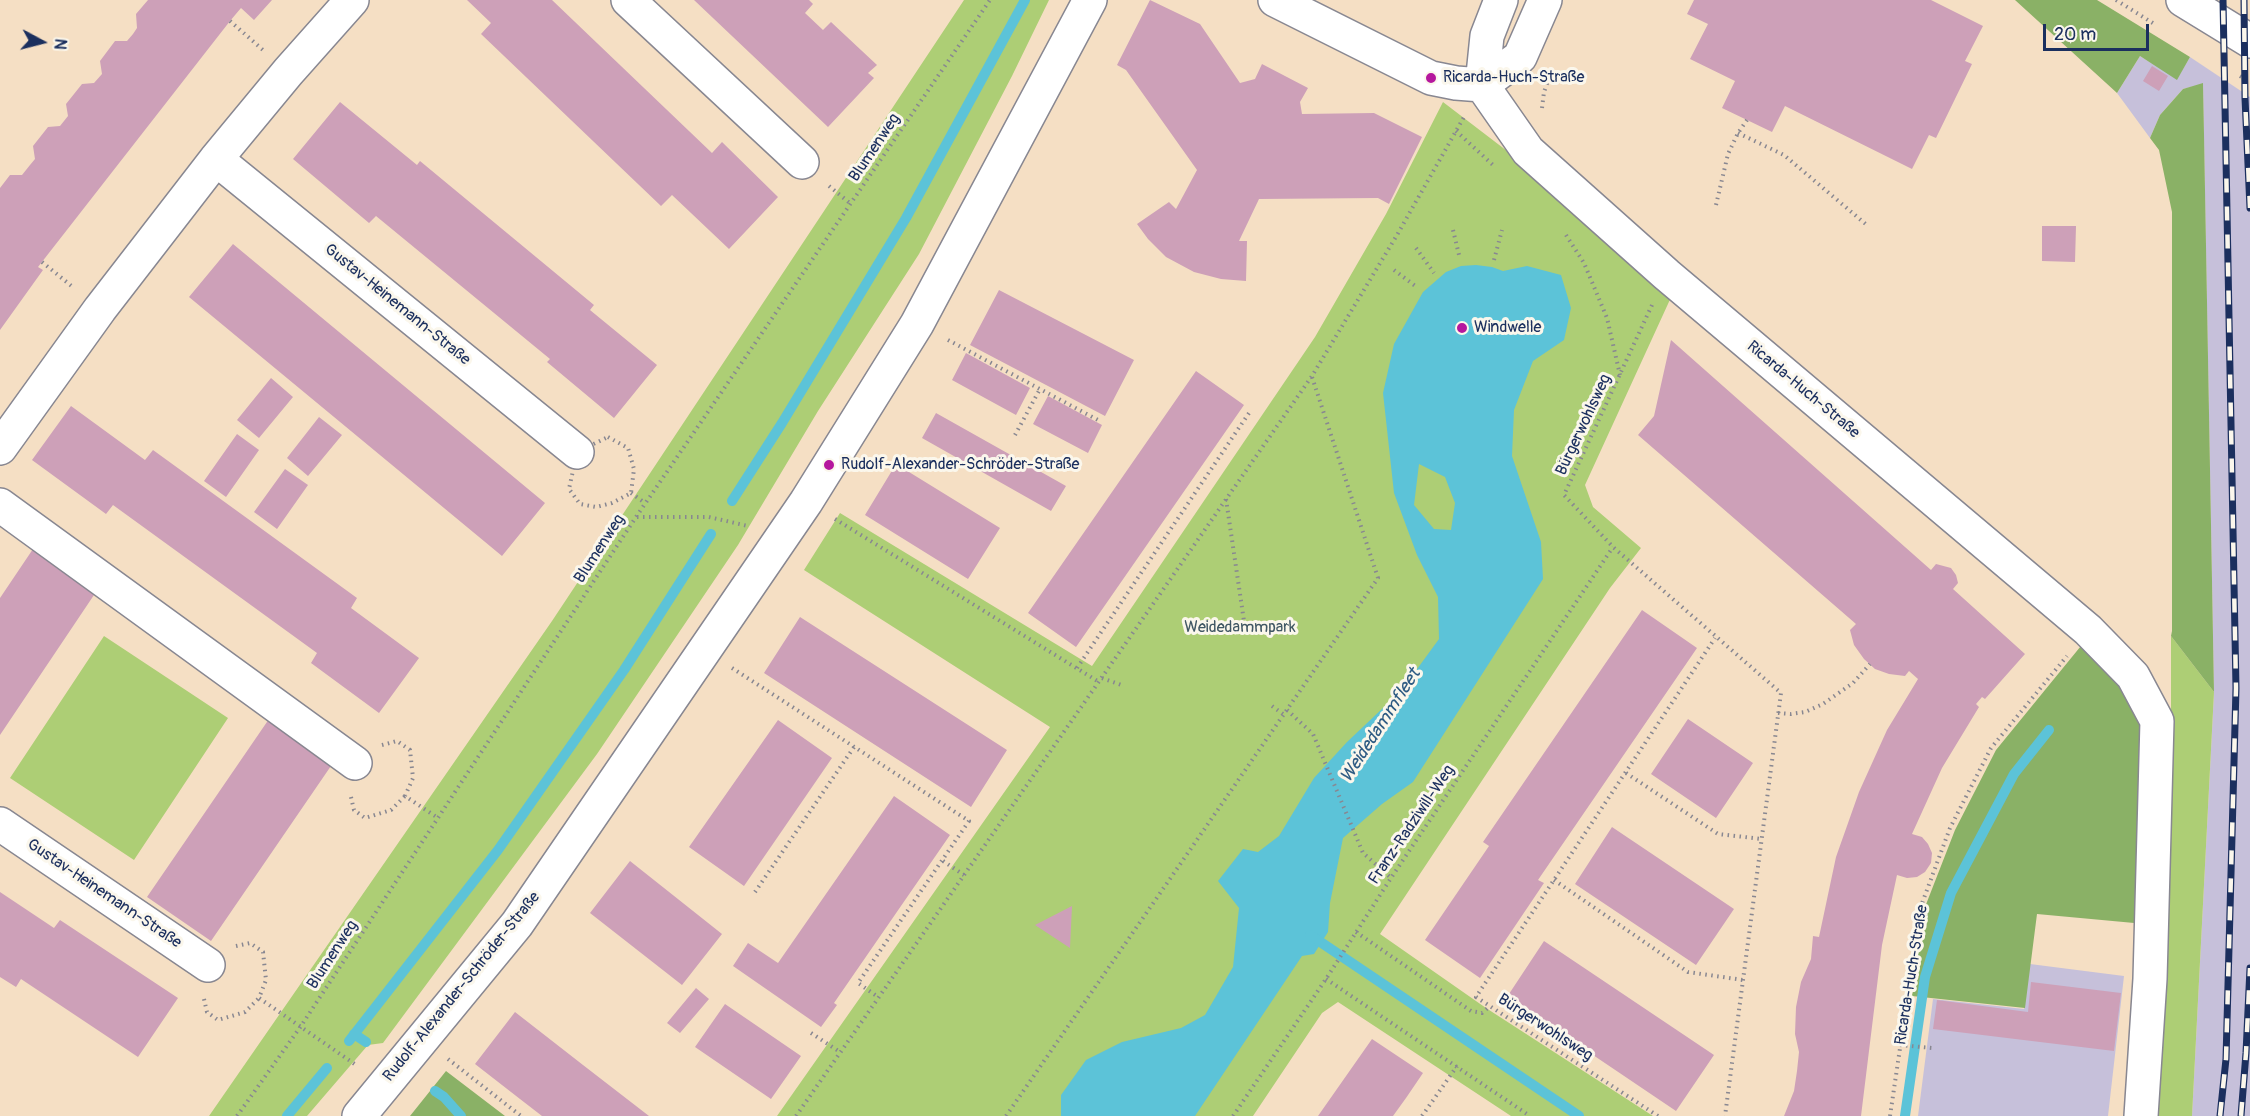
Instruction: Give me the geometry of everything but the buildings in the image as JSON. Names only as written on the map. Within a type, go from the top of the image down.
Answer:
[{"type":"street","points":[[0,448],[100,309],[216,159],[288,72],[352,0]]},
{"type":"street","points":[[628,0],[802,162]]},
{"type":"street","name":"Rudolf-Alexander-Schröder-Straße","points":[[359,1116],[517,924],[806,502],[917,324],[1090,0]]},
{"type":"street","points":[[1275,0],[1431,78],[1482,85],[1520,57],[1545,0]]},
{"type":"street","points":[[1482,85],[1486,36],[1501,0]]},
{"type":"street","points":[[2183,0],[2250,41]]},
{"type":"street","name":"Ricarda-Huch-Straße","points":[[1482,85],[1528,151],[1667,275],[2088,630],[2133,676],[2157,721],[2151,973],[2141,1116]]},
{"type":"street","name":"Gustav-Heinemann-Straße","points":[[216,159],[577,452]]},
{"type":"street","points":[[0,506],[355,763]]},
{"type":"street","name":"Gustav-Heinemann-Straße","points":[[0,824],[208,965]]},
{"type":"path","name":"Blumenweg","points":[[237,1116],[301,1026],[645,503],[990,0]]},
{"type":"path","points":[[230,21],[288,72]]},
{"type":"path","points":[[1528,151],[1540,121],[1544,92],[1552,71]]},
{"type":"path","points":[[796,1116],[1312,376],[1397,235],[1482,85]]},
{"type":"path","points":[[1716,205],[1728,154],[1737,133],[1747,120]]},
{"type":"path","points":[[1737,133],[1784,155],[1868,226]]},
{"type":"path","points":[[829,186],[851,204]]},
{"type":"path","points":[[1453,230],[1460,259]]},
{"type":"path","points":[[1494,260],[1502,230]]},
{"type":"path","points":[[1563,230],[1584,263],[1607,318],[1620,375]]},
{"type":"path","points":[[1416,248],[1434,273]]},
{"type":"path","points":[[42,262],[100,309]]},
{"type":"path","points":[[1394,270],[1418,288]]},
{"type":"path","name":"Bürgerwohlsweg","points":[[1667,275],[1564,495],[1612,547],[1781,693],[1725,1116]]},
{"type":"path","points":[[917,324],[1098,420]]},
{"type":"path","points":[[1006,1116],[1378,578],[1312,376]]},
{"type":"path","points":[[1015,435],[1040,389]]},
{"type":"path","points":[[1077,668],[1251,410]]},
{"type":"path","points":[[631,493],[645,503]]},
{"type":"path","points":[[1226,499],[1245,628]]},
{"type":"path","points":[[806,502],[1077,668],[1100,680],[1124,686]]},
{"type":"path","points":[[636,517],[709,516],[783,535]]},
{"type":"path","name":"Franz-Radziwill-Weg","points":[[1233,1116],[1326,980],[1391,878],[1612,547]]},
{"type":"path","name":"Ricarda-Huch-Straße","points":[[1890,1116],[1921,906],[1950,828],[1991,748],[2088,630]]},
{"type":"path","name":"Bürgerwohlsweg","points":[[1658,1116],[1476,997],[1715,638]]},
{"type":"path","points":[[704,650],[969,821],[858,983],[878,997]]},
{"type":"path","points":[[1778,713],[1805,712],[1823,704],[1853,683],[1870,664]]},
{"type":"path","points":[[1272,706],[1285,712],[1313,734],[1363,853],[1391,878]]},
{"type":"path","points":[[397,741],[410,750],[413,778],[405,796],[391,810],[365,818],[354,810],[350,795],[355,763],[384,744],[397,741]]},
{"type":"path","points":[[755,892],[854,747]]},
{"type":"path","points":[[1626,773],[1719,834],[1762,839]]},
{"type":"path","points":[[405,796],[438,818]]},
{"type":"path","points":[[943,861],[964,875]]},
{"type":"path","points":[[1554,880],[1688,972],[1743,980]]},
{"type":"path","points":[[1356,932],[1471,1011],[1482,1013],[1490,1006]]},
{"type":"path","points":[[250,943],[263,952],[266,980],[259,998],[245,1012],[218,1020],[207,1012],[204,997],[208,965],[237,946],[250,943]]},
{"type":"path","points":[[1326,980],[1530,1116]]},
{"type":"path","points":[[259,998],[384,1084]]},
{"type":"path","points":[[811,1033],[840,1052]]},
{"type":"path","points":[[422,1038],[521,1116]]},
{"type":"path","points":[[1900,1045],[1932,1048]]},
{"type":"path","points":[[1422,1116],[1457,1066]]},
{"type":"shaded area","points":[[2140,56],[2177,79],[2190,57],[2250,97],[2250,1116],[2192,1116],[2214,692],[2203,84],[2183,89],[2160,115],[2150,138],[2117,93]]},
{"type":"shaded area","points":[[2030,964],[2124,976],[2108,1116],[1918,1116],[1933,999],[2024,1009]]},
{"type":"green space","points":[[964,0],[1049,0],[919,254],[818,411],[738,545],[597,754],[383,1043],[368,1045],[307,1116],[209,1116],[552,621]]},
{"type":"green space","points":[[2015,0],[2097,0],[2190,57],[2177,80],[2140,56],[2117,93]]},
{"type":"green space","points":[[2203,83],[2214,692],[2171,636],[2172,212],[2159,150],[2150,138],[2160,115],[2183,89]]},
{"type":"green space","name":"Weidedammpark","points":[[1443,102],[1545,180],[1673,293],[1585,485],[1593,507],[1641,548],[1610,588],[1380,934],[1486,1008],[1653,1116],[1511,1116],[1338,1002],[1322,1013],[1253,1116],[777,1116],[1050,727],[804,570],[840,513],[1092,666],[1315,337],[1386,214]]},
{"type":"green space","points":[[104,636],[228,718],[134,860],[10,778]]},
{"type":"green space","points":[[2171,636],[2214,692],[2192,1116],[2156,1116],[2171,737]]},
{"type":"green space","points":[[2085,641],[2141,702],[2145,924],[2037,914],[2025,1008],[1912,996],[1925,907],[1955,830],[1996,750]]},
{"type":"green space","points":[[446,1071],[505,1116],[410,1116]]},
{"type":"water","name":"Weidedammfleet","points":[[1476,265],[1503,271],[1527,266],[1561,275],[1571,308],[1564,340],[1533,361],[1514,410],[1512,456],[1541,542],[1543,579],[1413,782],[1382,804],[1343,838],[1330,903],[1328,932],[1314,954],[1302,956],[1195,1116],[1061,1116],[1061,1095],[1086,1060],[1122,1042],[1181,1028],[1205,1015],[1233,967],[1239,908],[1218,881],[1243,849],[1258,852],[1279,836],[1314,778],[1347,742],[1401,691],[1439,639],[1438,597],[1417,555],[1394,493],[1383,393],[1394,344],[1423,292],[1446,272],[1461,266]],"holes":[[[1419,464],[1445,477],[1455,503],[1451,530],[1434,529],[1414,505]]]},
{"type":"waterway","points":[[732,501],[906,218],[1025,0]]},
{"type":"waterway","points":[[349,1041],[498,850],[624,670],[711,534]]},
{"type":"waterway","points":[[1905,1116],[1925,977],[1951,893],[2014,774],[2049,730]]},
{"type":"waterway","points":[[1310,935],[1579,1116]]},
{"type":"waterway","points":[[354,1034],[366,1042]]},
{"type":"waterway","points":[[287,1116],[327,1068]]},
{"type":"waterway","points":[[435,1091],[444,1097],[461,1116]]},
{"type":"railway","points":[[2220,1116],[2226,1059],[2236,688],[2223,0]]},
{"type":"railway","points":[[2244,0],[2245,98],[2250,208]]},
{"type":"railway","points":[[2241,1116],[2250,968]]},
{"type":"place","name":"Ricarda-Huch-Straße","points":[[1431,78]]},
{"type":"place","name":"Windwelle","points":[[1462,328]]},
{"type":"place","name":"Rudolf-Alexander-Schröder-Straße","points":[[829,465]]}]
